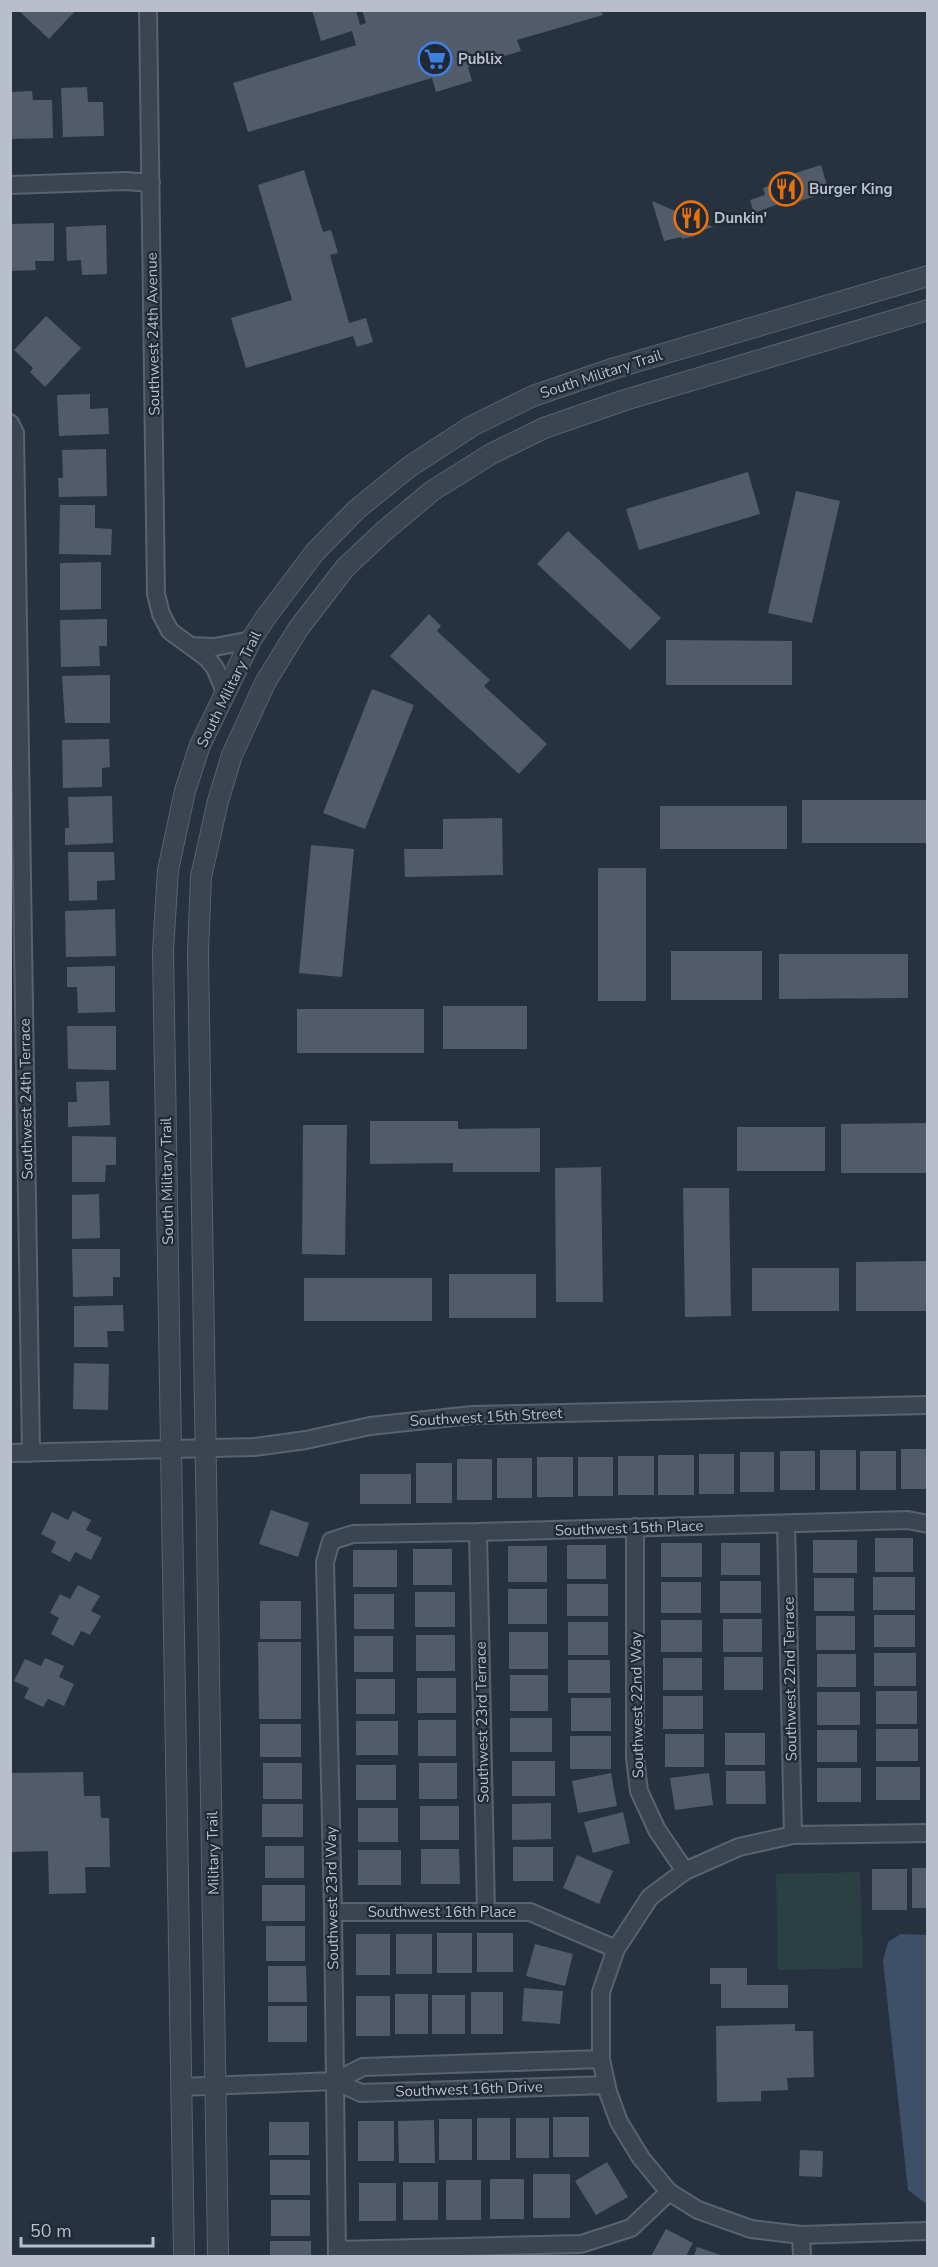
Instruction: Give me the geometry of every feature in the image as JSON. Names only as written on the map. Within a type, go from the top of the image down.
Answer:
[{"type":"street","name":"Southwest 24th Avenue","points":[[148,10],[156,594],[161,614],[170,631],[211,663],[225,692]]},
{"type":"street","points":[[10,184],[125,181],[151,183]]},
{"type":"street","name":"South Military Trail","points":[[170,1450],[164,951],[168,870],[185,791],[200,745],[251,640],[315,552],[356,510],[409,468],[472,426],[533,396],[615,368],[927,276]]},
{"type":"street","name":"South Military Trail","points":[[206,1449],[198,952],[201,877],[218,801],[232,756],[265,683],[298,629],[345,568],[383,532],[432,491],[491,454],[544,428],[625,400],[927,310]]},
{"type":"street","name":"Southwest 24th Terrace","points":[[10,423],[15,433],[31,1453]]},
{"type":"street","points":[[190,646],[215,647],[251,640]]},
{"type":"street","name":"Southwest 15th Street","points":[[10,1453],[254,1447],[306,1440],[370,1426],[472,1415],[927,1405]]},
{"type":"street","name":"Military Trail","points":[[206,1449],[218,2256]]},
{"type":"street","points":[[170,1450],[184,2256]]},
{"type":"street","name":"Southwest 15th Place","points":[[331,1541],[353,1534],[908,1520],[927,1524]]},
{"type":"street","name":"Southwest 22nd Terrace","points":[[786,1524],[793,1835]]},
{"type":"street","name":"Southwest 22nd Way","points":[[635,1527],[635,1758],[639,1791],[657,1830],[685,1871]]},
{"type":"street","name":"Southwest 23rd Terrace","points":[[478,1532],[486,1911]]},
{"type":"street","name":"Southwest 23rd Way","points":[[331,1541],[325,1562],[333,1912],[337,2253]]},
{"type":"street","points":[[927,1833],[793,1835],[739,1847],[685,1871],[650,1898],[616,1949],[601,1992],[601,2059],[606,2085],[619,2122],[641,2158],[669,2192],[698,2210],[751,2229],[801,2235],[927,2231]]},
{"type":"street","name":"Southwest 16th Place","points":[[333,1912],[530,1912],[616,1949]]},
{"type":"street","name":"Southwest 16th Drive","points":[[182,2087],[335,2081],[363,2067],[601,2059]]},
{"type":"street","name":"Southwest 16th Drive","points":[[335,2081],[361,2093],[606,2085]]},
{"type":"street","points":[[337,2253],[581,2244],[631,2228],[669,2192]]},
{"type":"street","points":[[801,2235],[802,2256]]},
{"type":"green space","points":[[860,1872],[863,1968],[778,1970],[776,1874]]},
{"type":"water","points":[[901,1934],[927,1935],[928,2201],[925,2203],[908,2190],[883,1961],[888,1942]]},
{"type":"building","points":[[18,10],[76,10],[49,39]]},
{"type":"building","points":[[312,10],[356,10],[360,25],[366,23],[362,10],[601,10],[603,15],[517,40],[521,51],[468,67],[472,81],[436,92],[432,78],[248,132],[233,83],[356,45],[352,31],[321,41]]},
{"type":"building","points":[[87,87],[88,102],[103,102],[104,136],[63,137],[61,88]]},
{"type":"building","points":[[32,91],[33,100],[52,100],[53,138],[10,139],[10,92]]},
{"type":"building","points":[[821,165],[829,192],[793,203],[792,199],[754,213],[750,200],[765,195],[763,188],[793,178],[792,174]]},
{"type":"building","points":[[304,170],[323,232],[331,230],[338,253],[330,255],[349,323],[366,318],[373,342],[357,347],[353,336],[246,368],[231,318],[292,300],[258,185]]},
{"type":"building","points":[[652,201],[713,227],[694,232],[695,236],[664,241]]},
{"type":"building","points":[[54,223],[54,261],[35,261],[36,270],[10,271],[10,224]]},
{"type":"building","points":[[106,225],[107,274],[82,275],[81,260],[67,261],[66,227]]},
{"type":"building","points":[[46,316],[81,348],[45,387],[30,372],[33,368],[14,350]]},
{"type":"building","points":[[90,394],[90,409],[108,408],[109,434],[59,436],[57,395]]},
{"type":"building","points":[[106,449],[107,496],[59,497],[58,478],[63,478],[62,450]]},
{"type":"building","points":[[748,472],[760,514],[639,550],[626,509]]},
{"type":"building","points":[[796,491],[840,501],[812,623],[768,613]]},
{"type":"building","points":[[60,505],[95,505],[95,528],[112,529],[111,555],[59,554]]},
{"type":"building","points":[[568,531],[661,618],[630,650],[537,564]]},
{"type":"building","points":[[101,562],[101,609],[60,610],[60,563]]},
{"type":"building","points":[[429,614],[441,626],[437,631],[490,680],[484,686],[547,744],[519,774],[390,656]]},
{"type":"building","points":[[107,619],[107,646],[99,646],[100,666],[61,667],[60,620]]},
{"type":"building","points":[[666,640],[792,641],[792,685],[666,685]]},
{"type":"building","points":[[110,675],[110,723],[65,723],[62,676]]},
{"type":"building","points":[[372,689],[414,705],[365,829],[323,813]]},
{"type":"building","points":[[109,739],[110,767],[102,768],[102,787],[63,788],[62,740]]},
{"type":"building","points":[[112,796],[113,843],[65,845],[65,828],[69,828],[68,797]]},
{"type":"building","points":[[802,800],[928,800],[928,843],[802,843]]},
{"type":"building","points":[[660,806],[787,806],[787,849],[660,849]]},
{"type":"building","points":[[502,818],[503,875],[405,877],[404,849],[443,849],[443,819]]},
{"type":"building","points":[[311,845],[354,849],[342,977],[299,973]]},
{"type":"building","points":[[68,852],[114,852],[115,880],[97,881],[97,900],[69,901]]},
{"type":"building","points":[[598,868],[646,868],[646,1001],[598,1001]]},
{"type":"building","points":[[115,909],[116,956],[66,957],[65,911]]},
{"type":"building","points":[[671,951],[762,951],[762,1000],[671,1000]]},
{"type":"building","points":[[779,954],[908,954],[908,998],[779,999]]},
{"type":"building","points":[[115,966],[115,1012],[78,1013],[77,987],[67,987],[67,967]]},
{"type":"building","points":[[443,1006],[527,1006],[527,1049],[443,1049]]},
{"type":"building","points":[[297,1009],[424,1009],[424,1053],[297,1053]]},
{"type":"building","points":[[67,1026],[116,1026],[116,1070],[68,1069]]},
{"type":"building","points":[[109,1081],[110,1125],[68,1127],[68,1102],[77,1102],[76,1082]]},
{"type":"building","points":[[370,1121],[458,1121],[458,1129],[540,1128],[540,1172],[453,1172],[453,1163],[370,1164]]},
{"type":"building","points":[[928,1123],[928,1173],[841,1173],[841,1124]]},
{"type":"building","points":[[303,1125],[347,1125],[345,1255],[302,1254]]},
{"type":"building","points":[[737,1127],[825,1127],[825,1171],[737,1171]]},
{"type":"building","points":[[72,1136],[116,1137],[116,1165],[106,1165],[105,1182],[72,1182]]},
{"type":"building","points":[[601,1167],[603,1302],[556,1302],[555,1168]]},
{"type":"building","points":[[683,1188],[729,1188],[731,1316],[685,1317]]},
{"type":"building","points":[[99,1194],[100,1238],[72,1239],[72,1195]]},
{"type":"building","points":[[72,1249],[120,1249],[120,1277],[113,1277],[113,1296],[73,1297]]},
{"type":"building","points":[[928,1261],[928,1311],[856,1311],[856,1262]]},
{"type":"building","points":[[752,1268],[839,1268],[839,1311],[752,1311]]},
{"type":"building","points":[[449,1274],[536,1274],[536,1318],[449,1318]]},
{"type":"building","points":[[304,1278],[432,1278],[432,1321],[304,1321]]},
{"type":"building","points":[[123,1305],[124,1331],[107,1331],[108,1347],[74,1347],[74,1306]]},
{"type":"building","points":[[74,1363],[109,1364],[108,1410],[73,1409]]},
{"type":"building","points":[[901,1449],[928,1449],[928,1489],[901,1489]]},
{"type":"building","points":[[820,1450],[856,1450],[856,1490],[820,1490]]},
{"type":"building","points":[[780,1451],[815,1451],[815,1490],[780,1490]]},
{"type":"building","points":[[860,1451],[896,1451],[896,1490],[860,1490]]},
{"type":"building","points":[[740,1452],[774,1452],[774,1492],[740,1492]]},
{"type":"building","points":[[699,1454],[734,1454],[734,1494],[699,1494]]},
{"type":"building","points":[[658,1455],[694,1455],[694,1495],[658,1495]]},
{"type":"building","points":[[618,1456],[654,1456],[654,1495],[618,1495]]},
{"type":"building","points":[[537,1457],[573,1457],[573,1497],[537,1497]]},
{"type":"building","points":[[578,1457],[613,1457],[613,1496],[578,1496]]},
{"type":"building","points":[[497,1458],[532,1458],[532,1498],[497,1498]]},
{"type":"building","points":[[457,1459],[492,1459],[492,1500],[457,1500]]},
{"type":"building","points":[[416,1463],[452,1463],[452,1503],[416,1503]]},
{"type":"building","points":[[360,1474],[411,1474],[411,1504],[360,1504]]},
{"type":"building","points":[[271,1510],[309,1523],[298,1557],[259,1544]]},
{"type":"building","points":[[73,1511],[91,1520],[86,1530],[102,1538],[91,1560],[75,1552],[70,1562],[51,1552],[56,1542],[41,1534],[52,1512],[68,1520]]},
{"type":"building","points":[[875,1538],[913,1538],[913,1572],[875,1572]]},
{"type":"building","points":[[813,1540],[857,1540],[857,1573],[813,1573]]},
{"type":"building","points":[[661,1543],[702,1543],[702,1577],[661,1577]]},
{"type":"building","points":[[721,1543],[760,1543],[760,1575],[721,1575]]},
{"type":"building","points":[[567,1545],[606,1545],[606,1579],[567,1579]]},
{"type":"building","points":[[508,1546],[547,1546],[547,1582],[508,1582]]},
{"type":"building","points":[[413,1549],[452,1549],[452,1585],[413,1585]]},
{"type":"building","points":[[353,1550],[397,1550],[397,1587],[353,1587]]},
{"type":"building","points":[[873,1577],[915,1577],[915,1610],[873,1610]]},
{"type":"building","points":[[814,1578],[854,1578],[854,1611],[814,1611]]},
{"type":"building","points":[[720,1581],[761,1581],[761,1613],[720,1613]]},
{"type":"building","points":[[661,1582],[701,1582],[701,1613],[661,1613]]},
{"type":"building","points":[[567,1584],[608,1584],[608,1616],[567,1616]]},
{"type":"building","points":[[78,1585],[100,1596],[91,1611],[101,1616],[90,1635],[81,1631],[73,1646],[51,1634],[59,1618],[50,1613],[60,1594],[70,1599]]},
{"type":"building","points":[[508,1589],[547,1589],[547,1624],[508,1624]]},
{"type":"building","points":[[415,1592],[455,1592],[455,1627],[415,1627]]},
{"type":"building","points":[[354,1594],[394,1594],[394,1629],[354,1629]]},
{"type":"building","points":[[260,1601],[301,1601],[301,1639],[260,1639]]},
{"type":"building","points":[[874,1615],[915,1615],[915,1647],[874,1647]]},
{"type":"building","points":[[816,1616],[855,1616],[855,1650],[816,1650]]},
{"type":"building","points":[[723,1619],[762,1619],[762,1652],[723,1652]]},
{"type":"building","points":[[661,1620],[702,1620],[702,1652],[661,1652]]},
{"type":"building","points":[[568,1622],[608,1622],[608,1655],[568,1655]]},
{"type":"building","points":[[509,1632],[548,1632],[548,1669],[509,1669]]},
{"type":"building","points":[[416,1635],[455,1635],[455,1671],[416,1671]]},
{"type":"building","points":[[354,1636],[393,1636],[393,1672],[354,1672]]},
{"type":"building","points":[[258,1642],[301,1642],[301,1719],[259,1719]]},
{"type":"building","points":[[874,1653],[916,1653],[916,1686],[874,1686]]},
{"type":"building","points":[[817,1654],[856,1654],[856,1687],[817,1687]]},
{"type":"building","points":[[724,1657],[763,1657],[763,1690],[724,1690]]},
{"type":"building","points":[[45,1658],[64,1666],[59,1677],[74,1684],[64,1706],[48,1699],[43,1707],[24,1698],[29,1688],[14,1681],[25,1659],[41,1666]]},
{"type":"building","points":[[663,1658],[702,1658],[702,1690],[663,1690]]},
{"type":"building","points":[[568,1660],[610,1660],[610,1693],[568,1693]]},
{"type":"building","points":[[510,1675],[548,1675],[548,1711],[510,1711]]},
{"type":"building","points":[[417,1678],[456,1678],[456,1713],[417,1713]]},
{"type":"building","points":[[356,1679],[395,1679],[395,1714],[356,1714]]},
{"type":"building","points":[[876,1691],[917,1691],[917,1724],[876,1724]]},
{"type":"building","points":[[817,1692],[860,1692],[860,1725],[817,1725]]},
{"type":"building","points":[[663,1696],[703,1696],[703,1729],[663,1729]]},
{"type":"building","points":[[571,1698],[611,1698],[611,1731],[571,1731]]},
{"type":"building","points":[[510,1718],[552,1718],[552,1752],[510,1752]]},
{"type":"building","points":[[418,1720],[456,1720],[456,1756],[418,1756]]},
{"type":"building","points":[[356,1721],[398,1721],[398,1755],[356,1755]]},
{"type":"building","points":[[260,1724],[301,1724],[301,1757],[260,1757]]},
{"type":"building","points":[[876,1729],[918,1729],[918,1761],[876,1761]]},
{"type":"building","points":[[817,1730],[857,1730],[857,1762],[817,1762]]},
{"type":"building","points":[[725,1733],[765,1733],[765,1765],[725,1765]]},
{"type":"building","points":[[665,1734],[704,1734],[704,1767],[665,1767]]},
{"type":"building","points":[[570,1736],[611,1736],[611,1769],[570,1769]]},
{"type":"building","points":[[512,1761],[555,1761],[555,1796],[512,1796]]},
{"type":"building","points":[[263,1763],[302,1763],[302,1799],[263,1799]]},
{"type":"building","points":[[419,1763],[457,1763],[457,1799],[419,1799]]},
{"type":"building","points":[[356,1765],[396,1765],[396,1800],[356,1800]]},
{"type":"building","points":[[876,1767],[920,1767],[920,1800],[876,1800]]},
{"type":"building","points":[[817,1768],[861,1768],[861,1802],[817,1802]]},
{"type":"building","points":[[726,1771],[765,1771],[766,1804],[726,1804]]},
{"type":"building","points":[[83,1772],[84,1796],[100,1796],[101,1818],[109,1818],[110,1867],[85,1867],[86,1893],[49,1894],[48,1851],[10,1852],[10,1773]]},
{"type":"building","points":[[611,1773],[617,1806],[578,1813],[572,1781]]},
{"type":"building","points":[[709,1773],[713,1805],[675,1810],[670,1778]]},
{"type":"building","points":[[551,1803],[551,1839],[512,1840],[512,1804]]},
{"type":"building","points":[[262,1804],[303,1804],[303,1837],[262,1837]]},
{"type":"building","points":[[420,1806],[459,1806],[459,1840],[420,1840]]},
{"type":"building","points":[[358,1808],[398,1808],[398,1842],[358,1842]]},
{"type":"building","points":[[623,1812],[630,1843],[593,1853],[584,1822]]},
{"type":"building","points":[[265,1846],[304,1846],[304,1878],[265,1878]]},
{"type":"building","points":[[513,1847],[553,1847],[553,1881],[513,1881]]},
{"type":"building","points":[[421,1849],[459,1849],[460,1884],[421,1884]]},
{"type":"building","points":[[358,1850],[401,1850],[401,1885],[358,1885]]},
{"type":"building","points":[[577,1855],[613,1871],[599,1904],[563,1888]]},
{"type":"building","points":[[912,1868],[928,1868],[928,1908],[912,1908]]},
{"type":"building","points":[[872,1869],[907,1869],[907,1910],[872,1910]]},
{"type":"building","points":[[262,1885],[305,1885],[305,1921],[262,1921]]},
{"type":"building","points":[[266,1926],[305,1926],[305,1961],[266,1961]]},
{"type":"building","points":[[437,1933],[472,1933],[472,1973],[437,1973]]},
{"type":"building","points":[[477,1933],[513,1933],[513,1972],[477,1972]]},
{"type":"building","points":[[356,1934],[390,1934],[390,1975],[356,1975]]},
{"type":"building","points":[[396,1934],[432,1934],[432,1974],[396,1974]]},
{"type":"building","points":[[535,1944],[573,1954],[565,1986],[526,1976]]},
{"type":"building","points":[[268,1966],[306,1966],[307,2002],[268,2002]]},
{"type":"building","points":[[710,1968],[747,1968],[747,1985],[788,1985],[788,2008],[721,2008],[721,1984],[710,1984]]},
{"type":"building","points":[[524,1988],[563,1991],[560,2024],[522,2021]]},
{"type":"building","points":[[471,1992],[503,1992],[503,2034],[471,2034]]},
{"type":"building","points":[[395,1994],[428,1994],[428,2034],[395,2034]]},
{"type":"building","points":[[432,1995],[465,1995],[465,2034],[432,2034]]},
{"type":"building","points":[[356,1996],[390,1996],[390,2036],[356,2036]]},
{"type":"building","points":[[268,2006],[307,2006],[307,2042],[268,2042]]},
{"type":"building","points":[[795,2024],[795,2031],[813,2031],[814,2077],[787,2078],[788,2090],[761,2091],[761,2101],[717,2102],[716,2026]]},
{"type":"building","points":[[553,2117],[589,2117],[589,2157],[553,2157]]},
{"type":"building","points":[[477,2118],[510,2118],[510,2160],[477,2160]]},
{"type":"building","points":[[516,2118],[549,2118],[549,2158],[516,2158]]},
{"type":"building","points":[[439,2119],[472,2119],[472,2160],[439,2160]]},
{"type":"building","points":[[434,2120],[435,2163],[399,2163],[398,2121]]},
{"type":"building","points":[[358,2121],[394,2121],[394,2161],[358,2161]]},
{"type":"building","points":[[269,2122],[309,2122],[309,2155],[269,2155]]},
{"type":"building","points":[[800,2150],[823,2151],[822,2177],[799,2176]]},
{"type":"building","points":[[270,2160],[310,2160],[310,2195],[270,2195]]},
{"type":"building","points":[[607,2162],[628,2197],[596,2215],[575,2181]]},
{"type":"building","points":[[533,2174],[570,2174],[570,2218],[533,2218]]},
{"type":"building","points":[[490,2179],[524,2179],[524,2219],[490,2219]]},
{"type":"building","points":[[446,2180],[481,2180],[481,2220],[446,2220]]},
{"type":"building","points":[[403,2182],[438,2182],[438,2220],[403,2220]]},
{"type":"building","points":[[359,2183],[396,2183],[396,2221],[359,2221]]},
{"type":"building","points":[[271,2200],[310,2200],[310,2236],[271,2236]]},
{"type":"building","points":[[666,2229],[693,2243],[686,2256],[651,2256]]},
{"type":"building","points":[[270,2241],[311,2241],[311,2256],[270,2256]]},
{"type":"building","points":[[697,2247],[724,2256],[694,2256]]},
{"type":"place","name":"Publix","points":[[435,59]]},
{"type":"place","name":"Burger King","points":[[786,189]]},
{"type":"place","name":"Dunkin'","points":[[691,218]]}]
